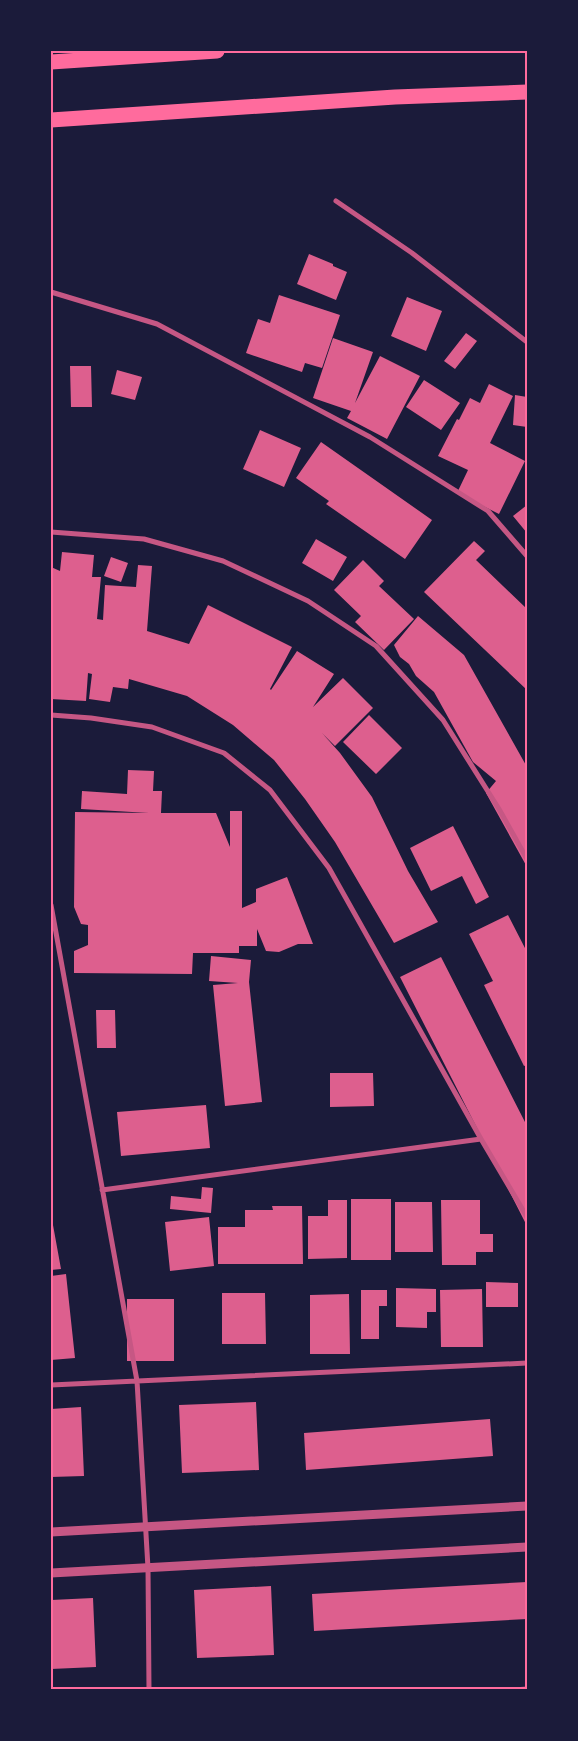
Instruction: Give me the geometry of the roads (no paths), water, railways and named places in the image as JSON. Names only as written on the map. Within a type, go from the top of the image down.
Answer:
[{"type":"highway","points":[[51,62],[217,51]]},
{"type":"highway","points":[[51,120],[395,97],[527,92]]},
{"type":"street","points":[[336,201],[412,253],[527,342]]},
{"type":"street","points":[[51,292],[156,324],[370,437],[488,511],[527,556]]},
{"type":"street","points":[[51,532],[144,539],[223,560],[308,601],[376,646],[443,720],[499,809],[527,859]]},
{"type":"street","points":[[51,715],[152,727],[224,753],[270,790],[329,868],[481,1139],[527,1217]]},
{"type":"street","points":[[51,905],[137,1381],[148,1568],[149,1690]]},
{"type":"street","points":[[102,1190],[481,1139]]},
{"type":"street","points":[[51,1385],[527,1363]]},
{"type":"street","points":[[51,1532],[527,1506]]},
{"type":"street","points":[[51,1573],[527,1547]]},
{"type":"street","points":[[514,1690],[527,1689]]}]
